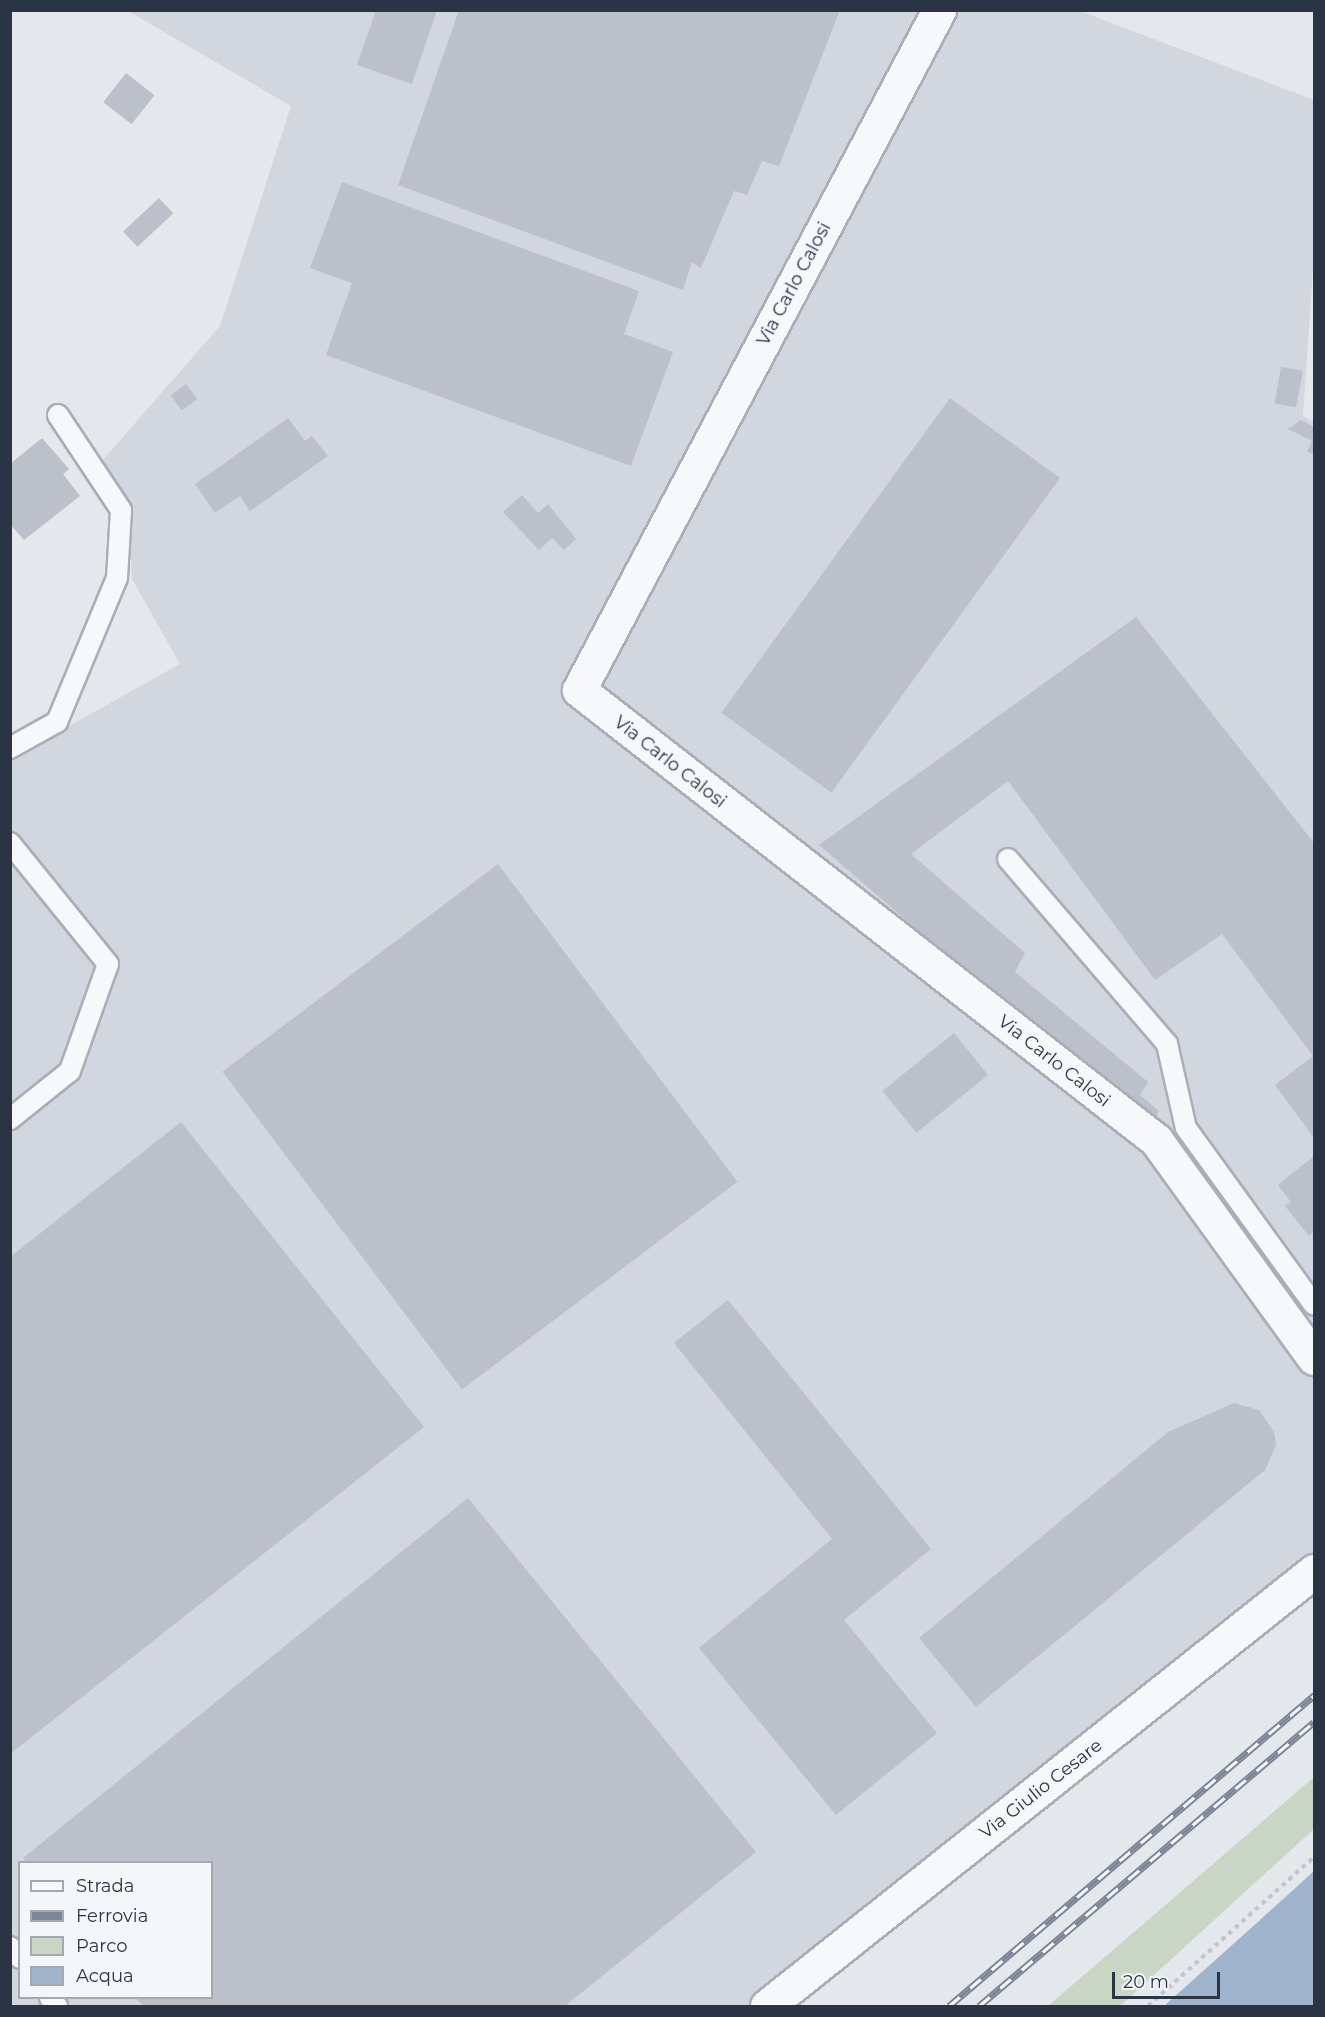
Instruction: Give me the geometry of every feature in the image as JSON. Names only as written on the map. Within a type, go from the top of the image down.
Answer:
[{"type":"street","name":"Via Carlo Calosi","points":[[939,10],[579,690],[1156,1140],[1314,1358]]},
{"type":"street","name":"Via Giulio Cesare","points":[[767,2007],[1314,1571]]},
{"type":"lane","points":[[10,748],[57,722],[117,578],[121,510],[58,415]]},
{"type":"lane","points":[[10,843],[108,964],[70,1071],[10,1119]]},
{"type":"lane","points":[[1008,859],[1167,1044],[1186,1128],[1314,1305]]},
{"type":"path","points":[[1148,2007],[1314,1857]]},
{"type":"shaded area","points":[[128,11],[1080,11],[1314,100],[1314,253],[1303,416],[1314,422],[1314,1576],[765,2006],[11,2006],[10,759],[180,664],[132,579],[129,516],[103,460],[220,326],[291,106]]},
{"type":"green space","points":[[1314,1777],[1314,1829],[1120,2006],[1048,2006]]},
{"type":"water","points":[[1314,1871],[1314,2006],[1164,2006],[1260,1920]]},
{"type":"building","points":[[376,10],[437,10],[412,84],[357,65]]},
{"type":"building","points":[[459,10],[840,10],[779,166],[762,161],[747,195],[734,191],[701,268],[692,262],[683,290],[398,185]]},
{"type":"building","points":[[126,73],[154,95],[132,124],[103,102]]},
{"type":"building","points":[[342,182],[639,291],[624,334],[673,352],[631,466],[326,355],[352,283],[310,268]]},
{"type":"building","points":[[159,198],[173,213],[137,247],[123,231]]},
{"type":"building","points":[[1281,367],[1303,371],[1296,407],[1275,403]]},
{"type":"building","points":[[186,384],[197,399],[182,411],[171,395]]},
{"type":"building","points":[[950,398],[1060,478],[831,793],[721,713]]},
{"type":"building","points":[[288,418],[305,441],[312,436],[328,456],[250,511],[240,496],[215,513],[195,484]]},
{"type":"building","points":[[1301,420],[1314,427],[1314,455],[1307,451],[1312,441],[1288,429]]},
{"type":"building","points":[[42,438],[69,469],[63,474],[80,496],[24,540],[10,524],[10,464]]},
{"type":"building","points":[[522,495],[538,513],[548,504],[576,539],[564,550],[552,538],[539,550],[503,512]]},
{"type":"building","points":[[1136,617],[1314,843],[1314,1138],[1275,1085],[1313,1056],[1222,934],[1155,980],[1008,781],[911,854],[1025,953],[1015,972],[1148,1082],[1140,1095],[1159,1111],[1150,1131],[819,845]]},
{"type":"building","points":[[498,864],[738,1182],[462,1389],[222,1072]]},
{"type":"building","points":[[954,1033],[988,1075],[916,1133],[883,1091]]},
{"type":"building","points":[[181,1122],[424,1427],[10,1754],[10,1257]]},
{"type":"building","points":[[1314,1156],[1314,1231],[1309,1236],[1285,1206],[1291,1202],[1278,1185]]},
{"type":"building","points":[[1282,1240],[1292,1253],[1266,1273],[1256,1260]]},
{"type":"building","points":[[728,1300],[931,1549],[844,1620],[937,1733],[836,1815],[699,1648],[832,1539],[674,1343]]},
{"type":"building","points":[[1234,1403],[1259,1410],[1274,1432],[1276,1445],[1265,1470],[976,1707],[919,1638],[1168,1432]]},
{"type":"building","points":[[468,1498],[756,1852],[565,2006],[143,2006],[137,1999],[213,1999],[213,1861],[25,1861],[23,1858]]},
{"type":"railway","points":[[949,2006],[1314,1695]]},
{"type":"railway","points":[[979,2006],[1314,1722]]}]
